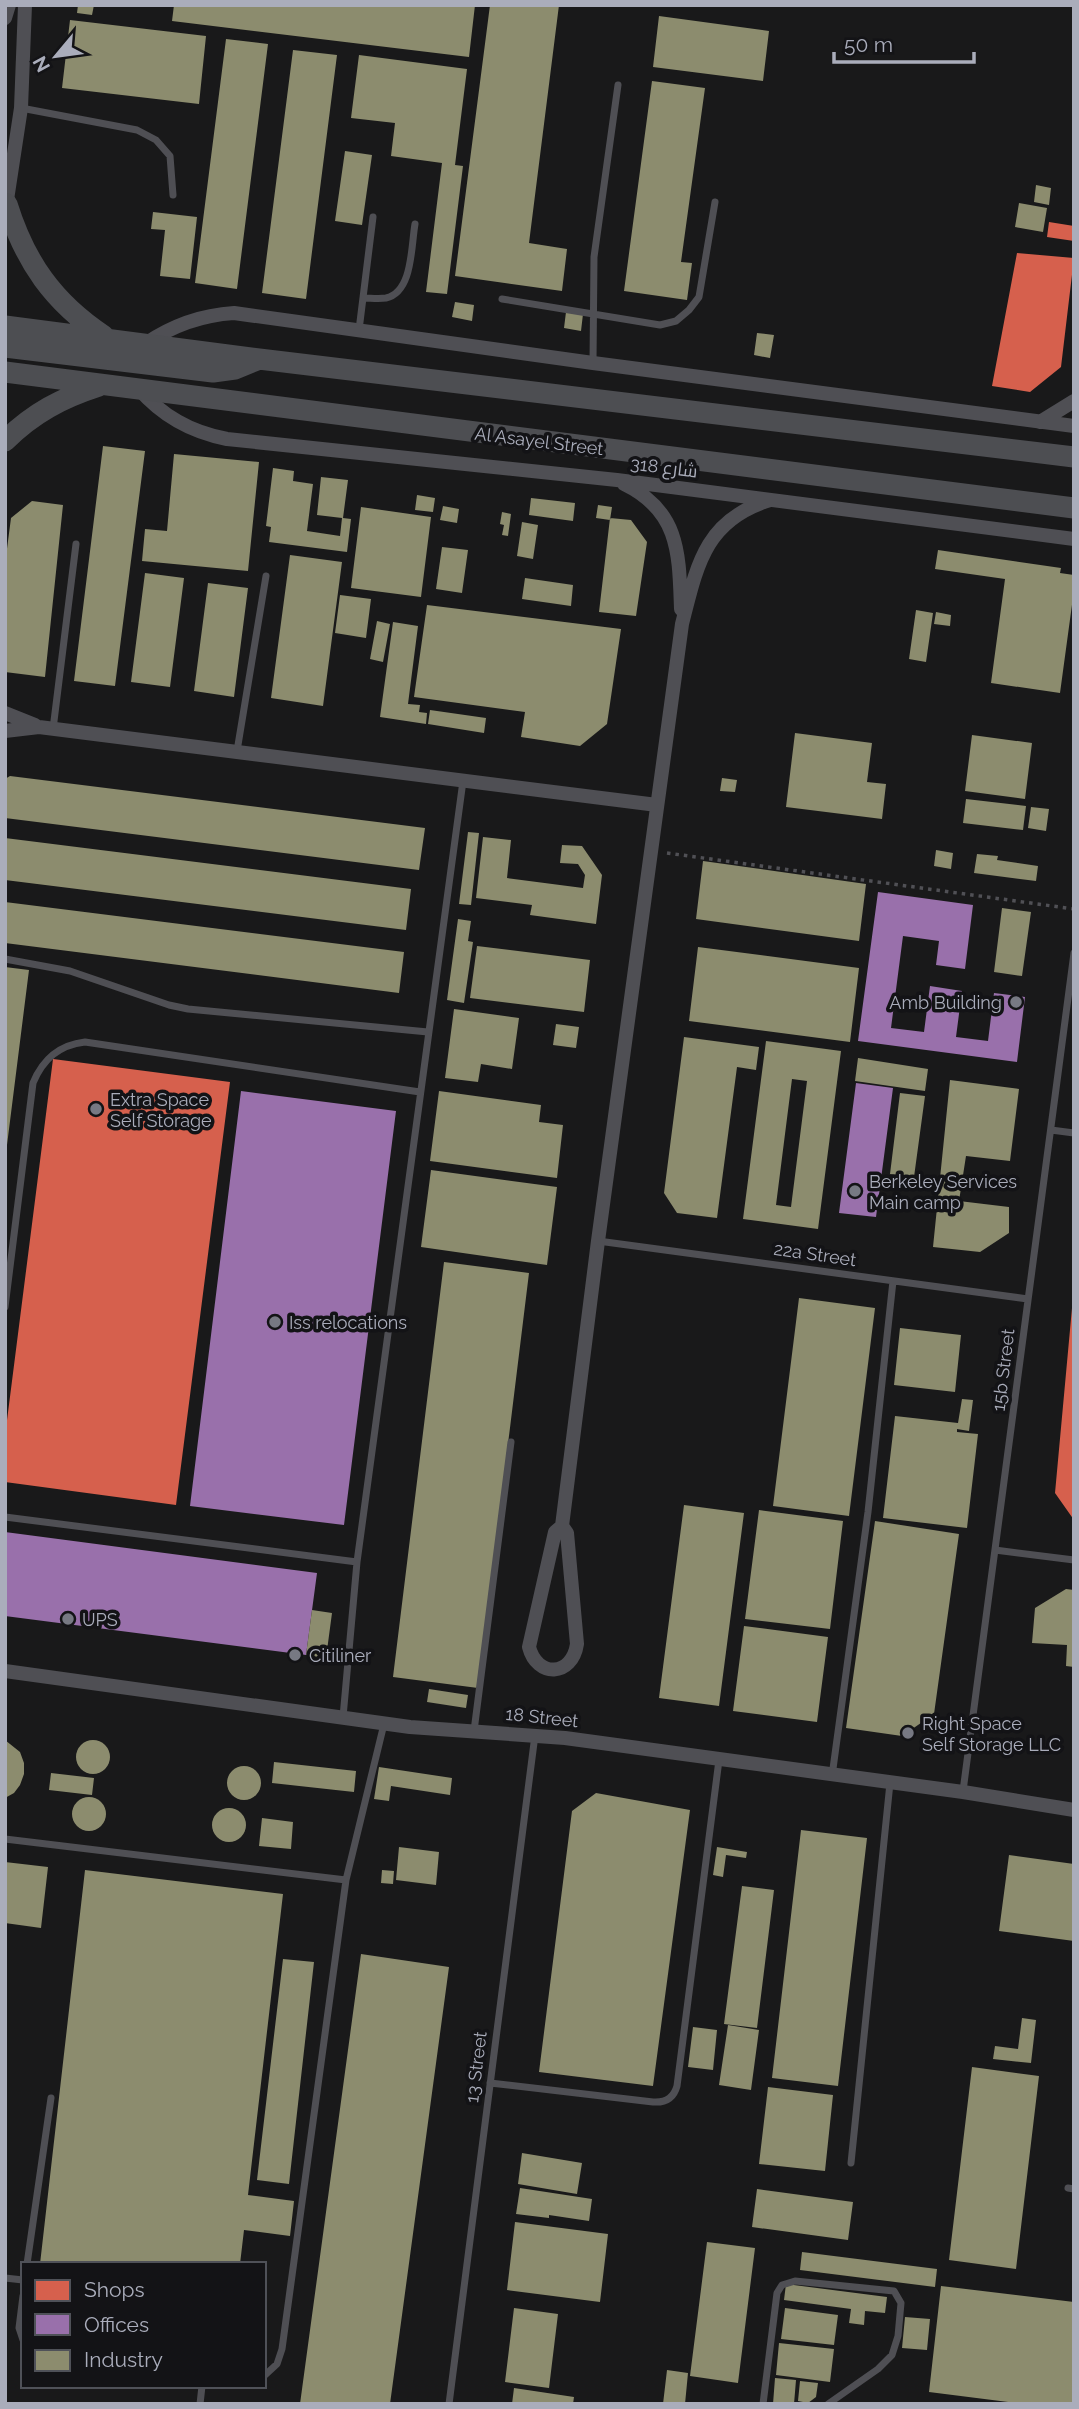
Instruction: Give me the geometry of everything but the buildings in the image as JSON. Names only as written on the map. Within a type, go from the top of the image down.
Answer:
[{"type":"main road","points":[[6,209],[20,242],[41,278],[72,312],[109,340]]},
{"type":"main road","points":[[5,326],[1074,457]]},
{"type":"main road","points":[[5,347],[213,372],[235,369],[259,359]]},
{"type":"main road","name":"Al Asayel Street","points":[[5,372],[1074,508]]},
{"type":"main road","points":[[5,441],[39,411],[103,384]]},
{"type":"street","points":[[5,18],[9,5]]},
{"type":"street","points":[[6,209],[22,108],[25,5]]},
{"type":"street","points":[[145,344],[187,321],[234,313],[1074,426]]},
{"type":"street","name":"شارع 318","points":[[138,388],[156,407],[177,423],[210,436],[227,439],[617,480],[1074,539]]},
{"type":"street","points":[[1040,422],[1074,401]]},
{"type":"street","points":[[617,480],[635,489],[651,502],[664,517],[673,536],[679,555],[682,624]]},
{"type":"street","points":[[562,1526],[555,1532],[529,1647],[532,1657],[539,1665],[549,1669],[560,1669],[569,1664],[575,1655],[577,1644],[568,1537],[562,1526],[682,624],[699,561],[711,540],[740,512],[770,500]]},
{"type":"street","points":[[5,713],[46,728]]},
{"type":"street","points":[[5,731],[46,728],[657,805]]},
{"type":"street","name":"18 Street","points":[[5,1671],[437,1730],[535,1735],[963,1792],[1074,1810]]},
{"type":"lane","points":[[593,363],[594,257],[618,85]]},
{"type":"lane","points":[[22,108],[137,131],[156,140],[170,156],[173,195]]},
{"type":"lane","points":[[502,299],[660,325],[676,321],[699,297],[715,202]]},
{"type":"lane","points":[[359,330],[373,217]]},
{"type":"lane","points":[[363,298],[387,298],[407,281],[415,224]]},
{"type":"lane","points":[[46,728],[76,544]]},
{"type":"lane","points":[[237,751],[266,576]]},
{"type":"lane","points":[[343,1717],[357,1563],[463,781]]},
{"type":"lane","name":"15b Street","points":[[963,1792],[1074,953]]},
{"type":"lane","points":[[5,959],[70,971],[188,1009],[428,1032]]},
{"type":"lane","points":[[5,1307],[33,1083],[44,1062],[62,1048],[85,1042],[420,1092]]},
{"type":"lane","points":[[1051,1130],[1074,1133]]},
{"type":"lane","name":"22a Street","points":[[598,1241],[1028,1299]]},
{"type":"lane","points":[[832,1776],[868,1512],[893,1281]]},
{"type":"lane","points":[[474,1731],[511,1442]]},
{"type":"lane","points":[[5,1517],[357,1563]]},
{"type":"lane","points":[[995,1550],[1074,1560]]},
{"type":"lane","points":[[266,2374],[276,2364],[282,2349],[346,1880],[384,1723]]},
{"type":"lane","name":"13 Street","points":[[449,2404],[535,1735]]},
{"type":"lane","points":[[490,2083],[653,2102],[664,2101],[673,2095],[677,2085],[719,1760]]},
{"type":"lane","points":[[851,2163],[890,1783]]},
{"type":"lane","points":[[5,1839],[346,1880]]},
{"type":"lane","points":[[27,2262],[51,2098]]},
{"type":"lane","points":[[763,2404],[778,2293],[782,2285],[795,2281],[894,2291],[901,2303],[898,2336],[891,2355],[878,2369],[828,2404]]},
{"type":"lane","points":[[21,2312],[21,2334]]},
{"type":"path","points":[[651,850],[1074,909]]},
{"type":"place","name":"Amb Building","points":[[1016,1002]]},
{"type":"place","name":"Extra Space Self Storage","points":[[96,1109]]},
{"type":"place","name":"Berkeley Services Main camp","points":[[855,1191]]},
{"type":"place","name":"Iss relocations","points":[[275,1322]]},
{"type":"place","name":"UPS","points":[[68,1619]]},
{"type":"place","name":"Citiliner","points":[[295,1655]]},
{"type":"place","name":"Right Space Self Storage LLC","points":[[908,1733]]}]
